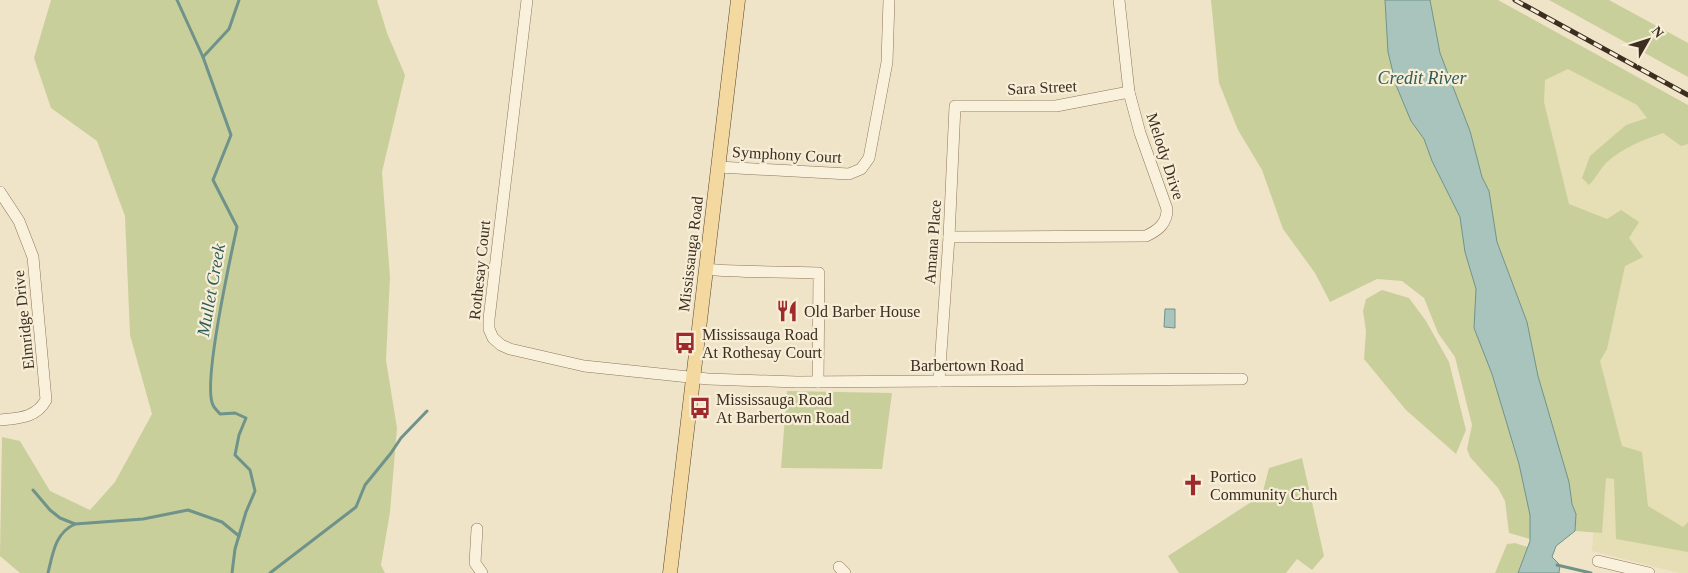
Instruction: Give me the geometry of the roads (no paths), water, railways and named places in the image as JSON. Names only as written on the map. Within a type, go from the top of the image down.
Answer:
[{"type":"main road","name":"Mississauga Road","points":[[670,573],[738,0]]},
{"type":"street","name":"Rothesay Court","points":[[527,0],[489,319],[491,334],[497,342],[510,349],[584,366],[692,376]]},
{"type":"street","name":"Symphony Court","points":[[718,167],[849,174],[861,169],[869,158],[887,62],[889,0]]},
{"type":"street","name":"Melody Drive","points":[[949,237],[1146,236],[1163,225],[1167,218],[1167,208],[1140,133],[1129,92],[1119,0]]},
{"type":"street","name":"Sara Street","points":[[955,106],[1056,106],[1129,92]]},
{"type":"street","name":"Amana Place","points":[[939,381],[949,237],[955,106]]},
{"type":"street","name":"Elmridge Drive","points":[[0,192],[20,222],[34,257],[46,400],[41,410],[28,416],[0,420]]},
{"type":"street","points":[[706,269],[747,273],[762,271],[819,273],[818,382]]},
{"type":"street","name":"Barbertown Road","points":[[692,376],[818,382],[1242,380]]},
{"type":"street","points":[[477,529],[475,563],[482,573]]},
{"type":"street","points":[[1598,561],[1649,573]]},
{"type":"water","name":"Credit River","points":[[1385,0],[1430,0],[1440,53],[1470,131],[1482,177],[1489,191],[1497,242],[1527,322],[1538,376],[1569,482],[1572,504],[1576,514],[1575,531],[1556,546],[1552,557],[1560,565],[1559,573],[1518,573],[1530,541],[1530,515],[1519,464],[1492,374],[1474,328],[1476,289],[1465,252],[1460,217],[1432,161],[1424,139],[1411,121],[1396,85],[1388,52]]},
{"type":"water","points":[[1165,309],[1175,309],[1175,328],[1164,327]]},
{"type":"waterway","points":[[177,0],[203,57]]},
{"type":"waterway","name":"Mullet Creek","points":[[232,573],[235,549],[246,512],[255,491],[250,470],[235,455],[239,435],[246,418],[235,413],[220,414],[213,405],[211,392],[214,347],[237,227],[213,180],[231,135],[203,57],[229,29],[239,0]]},
{"type":"waterway","points":[[270,573],[356,507],[365,485],[401,438],[427,411]]},
{"type":"waterway","points":[[33,490],[50,510],[60,518],[75,524],[143,519],[188,510],[222,522],[239,536]]},
{"type":"waterway","points":[[48,573],[53,551],[59,538],[68,528],[75,524]]},
{"type":"waterway","points":[[1557,565],[1591,573]]},
{"type":"railway","points":[[1515,0],[1688,95]]},
{"type":"place","name":"Old Barber House","points":[[787,311]]},
{"type":"place","name":"Mississauga Road At Rothesay Court","points":[[685,343]]},
{"type":"place","name":"Mississauga Road At Barbertown Road","points":[[700,408]]},
{"type":"place","name":"Portico Community Church","points":[[1193,485]]}]
